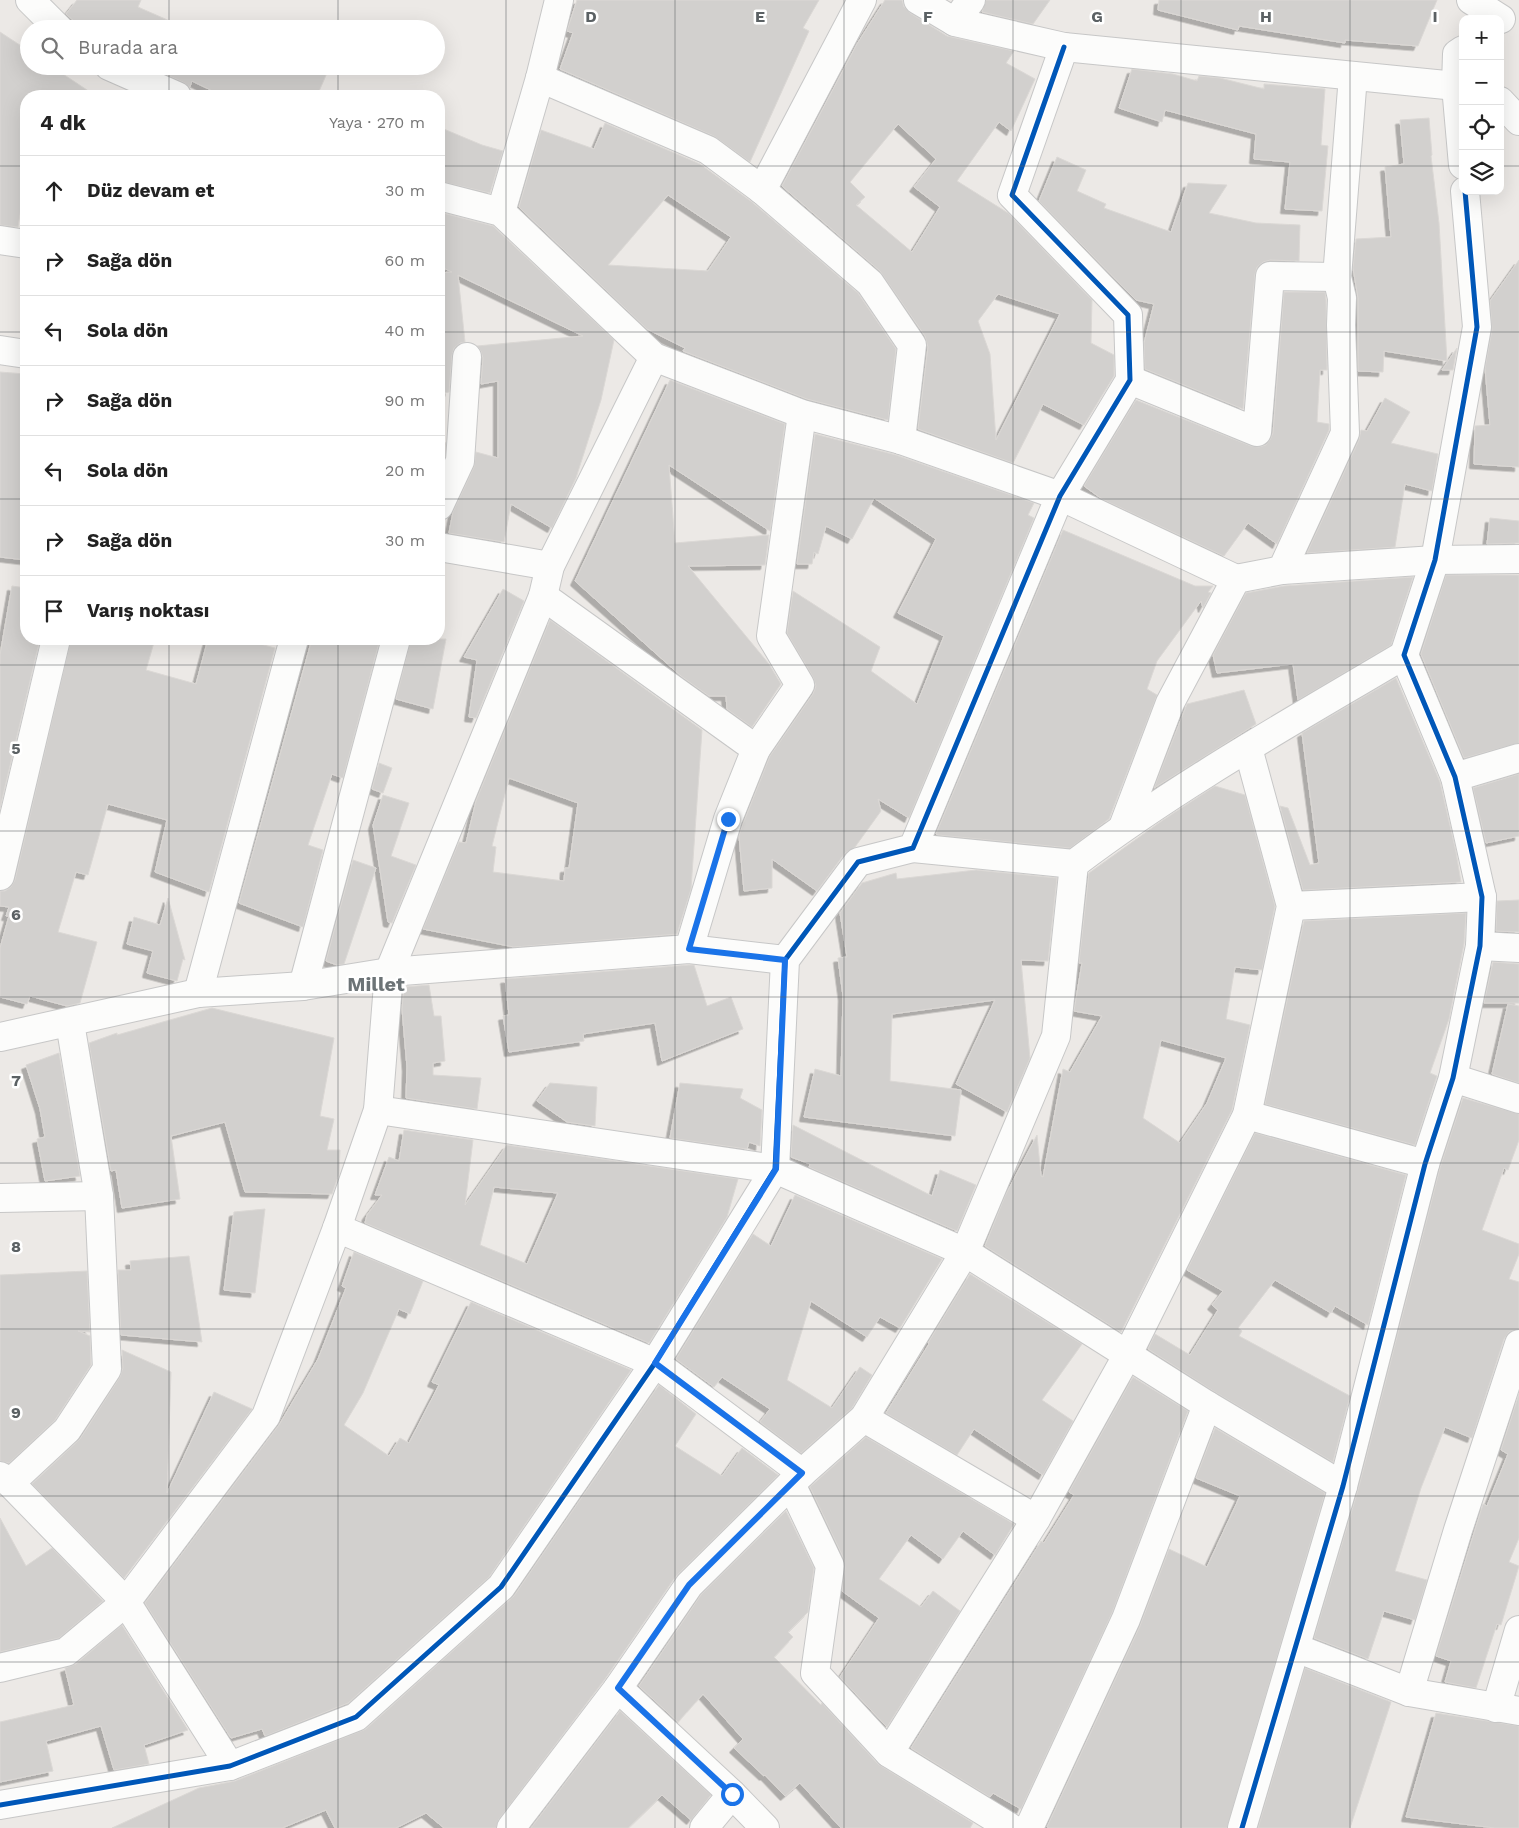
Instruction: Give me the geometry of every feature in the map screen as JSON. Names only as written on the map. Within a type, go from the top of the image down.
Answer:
[{"type":"street","points":[[30,0],[50,20]]},
{"type":"street","points":[[501,212],[540,78],[559,0]]},
{"type":"street","points":[[762,190],[862,0]]},
{"type":"street","points":[[918,0],[955,22],[1064,47],[1353,76],[1459,63]]},
{"type":"street","points":[[955,22],[971,0]]},
{"type":"street","points":[[1470,0],[1507,19]]},
{"type":"street","points":[[913,848],[1060,496],[1130,380],[1128,315],[1012,195],[1064,47]]},
{"type":"street","points":[[129,75],[163,90]]},
{"type":"street","points":[[1282,570],[1345,433],[1341,325],[1342,298],[1337,277],[1353,76]]},
{"type":"street","points":[[540,78],[708,150],[762,190],[870,283],[912,345],[901,440]]},
{"type":"street","points":[[1461,105],[1463,150]]},
{"type":"street","points":[[1504,105],[1519,121]]},
{"type":"street","points":[[1242,1828],[1343,1486],[1425,1164],[1453,1078],[1480,946],[1482,897],[1454,776],[1404,655],[1435,560],[1477,327],[1465,195]]},
{"type":"street","points":[[445,198],[501,212],[654,357],[802,414],[901,440],[1060,496],[1236,579],[1282,570],[1435,560],[1519,559]]},
{"type":"street","points":[[0,240],[20,243]]},
{"type":"street","points":[[1130,380],[1256,432],[1270,276],[1337,277]]},
{"type":"street","points":[[0,350],[20,353]]},
{"type":"street","points":[[445,493],[460,461],[467,357]]},
{"type":"street","points":[[0,1668],[66,1652],[126,1602],[266,1416],[337,1228],[378,1110],[389,972],[543,596],[550,566],[654,357]]},
{"type":"street","points":[[689,949],[728,819],[756,749],[800,685],[771,636],[802,414]]},
{"type":"street","points":[[445,548],[550,566]]},
{"type":"street","points":[[1123,827],[1170,703],[1236,579]]},
{"type":"street","points":[[543,596],[756,749]]},
{"type":"street","points":[[0,876],[55,645]]},
{"type":"street","points":[[198,992],[292,645]]},
{"type":"street","points":[[303,986],[394,645]]},
{"type":"street","points":[[0,1805],[230,1766],[356,1717],[501,1587],[655,1363],[776,1169],[785,960],[858,862],[913,848],[1074,864],[1123,827],[1248,748],[1404,655]]},
{"type":"street","points":[[889,1753],[1036,1519],[1128,1354],[1247,1115],[1291,906],[1248,748]]},
{"type":"street","points":[[1454,776],[1519,758]]},
{"type":"street","points":[[511,1828],[618,1688],[689,1585],[797,1479],[864,1418],[965,1252],[1056,1036],[1074,864]]},
{"type":"street","points":[[1291,906],[1482,897]]},
{"type":"street","points":[[1480,946],[1519,948]]},
{"type":"street","points":[[0,1038],[198,992],[303,986],[389,972],[689,949],[785,960]]},
{"type":"street","points":[[70,1022],[99,1196],[107,1369],[67,1430],[5,1480],[126,1602],[230,1766]]},
{"type":"street","points":[[1453,1078],[1519,1099]]},
{"type":"street","points":[[378,1110],[776,1169],[965,1252],[1207,1405],[1343,1486]]},
{"type":"street","points":[[1247,1115],[1425,1164]]},
{"type":"street","points":[[0,1198],[99,1196]]},
{"type":"street","points":[[337,1228],[655,1363],[797,1479],[830,1566],[815,1673],[889,1753],[1011,1828]]},
{"type":"street","points":[[1409,1692],[1458,1530],[1519,1344]]},
{"type":"street","points":[[1029,1828],[1126,1619],[1207,1405]]},
{"type":"street","points":[[864,1418],[1036,1519]]},
{"type":"street","points":[[1296,1648],[1409,1692],[1507,1709],[1519,1630]]},
{"type":"street","points":[[618,1688],[732,1794],[765,1828]]},
{"type":"street","points":[[704,1828],[732,1794]]},
{"type":"building","points":[[77,0],[141,0],[138,7],[168,20],[73,20],[66,14]]},
{"type":"building","points":[[577,0],[819,0],[803,28],[809,31],[750,162],[714,136],[560,69],[573,33],[567,31]]},
{"type":"building","points":[[885,0],[902,0],[904,7],[910,13],[947,36],[1014,51],[1006,63],[1035,79],[1011,131],[999,122],[957,181],[1008,213],[1092,300],[1091,343],[1114,355],[1114,376],[1084,425],[1043,404],[1013,463],[918,429],[928,347],[925,336],[880,271],[782,186],[857,44]],"holes":[[[898,124],[936,159],[914,187],[940,207],[912,252],[856,205],[865,197],[850,182]],[[998,294],[1060,314],[996,440],[990,354],[978,321]]]},
{"type":"building","points":[[986,0],[1050,0],[1033,24],[982,12]]},
{"type":"building","points":[[1159,0],[1437,0],[1418,46],[1345,40],[1345,43],[1239,26],[1238,30],[1158,10]]},
{"type":"building","points":[[0,32],[20,45],[20,75],[64,75],[87,90],[20,90],[20,214],[18,227],[0,225]]},
{"type":"building","points":[[1132,69],[1173,74],[1197,81],[1199,76],[1220,78],[1264,89],[1264,84],[1325,89],[1321,145],[1328,146],[1322,211],[1285,209],[1290,162],[1254,159],[1256,134],[1165,110],[1162,122],[1119,108]]},
{"type":"building","points":[[167,75],[326,75],[320,90],[211,90],[192,81],[190,87]]},
{"type":"building","points":[[1429,118],[1431,156],[1439,223],[1447,361],[1384,351],[1383,372],[1358,371],[1358,298],[1353,268],[1356,239],[1391,237],[1385,167],[1404,164],[1400,120]]},
{"type":"building","points":[[605,123],[700,164],[752,202],[858,293],[896,349],[888,420],[807,399],[683,351],[685,348],[647,329],[519,207],[541,130],[594,149]],"holes":[[[668,195],[731,237],[708,271],[608,265]]]},
{"type":"building","points":[[445,130],[482,145],[503,151],[490,193],[445,182]]},
{"type":"building","points":[[1057,157],[1086,170],[1077,191],[1106,204],[1104,208],[1171,232],[1188,183],[1227,185],[1209,213],[1256,223],[1300,225],[1299,261],[1270,260],[1263,262],[1257,267],[1243,409],[1145,369],[1144,343],[1154,304],[1136,300],[1039,201]]},
{"type":"building","points":[[445,214],[493,226],[614,340],[601,400],[576,478],[552,528],[511,504],[504,542],[449,533],[453,512],[474,467],[476,452],[498,458],[498,381],[481,384],[483,358],[477,346],[583,336],[458,275],[465,342],[460,343],[454,348],[449,392],[445,393],[445,273],[452,272],[445,269]]},
{"type":"building","points":[[1519,260],[1519,467],[1474,464],[1475,426],[1490,425],[1485,368],[1492,330],[1490,301]]},
{"type":"building","points":[[1284,292],[1325,292],[1327,370],[1320,370],[1317,422],[1329,424],[1329,430],[1277,544],[1248,523],[1224,556],[1102,499],[1084,486],[1136,400],[1251,446],[1259,447],[1266,445],[1273,433]]},
{"type":"building","points":[[1457,348],[1453,370],[1442,370]]},
{"type":"building","points":[[0,372],[20,374],[20,559],[0,557]]},
{"type":"building","points":[[670,380],[785,424],[770,531],[669,465],[675,543],[769,535],[765,565],[688,566],[769,664],[781,684],[752,727],[727,709],[726,696],[709,696],[681,676],[575,581]]},
{"type":"building","points":[[1385,398],[1410,412],[1391,443],[1438,454],[1432,491],[1405,484],[1395,547],[1307,553],[1359,440],[1361,430],[1367,431]]},
{"type":"building","points":[[815,434],[896,455],[1034,503],[1028,515],[1034,518],[909,818],[878,799],[881,811],[855,847],[845,853],[817,891],[772,859],[772,888],[744,891],[739,836],[743,824],[770,756],[813,694],[816,686],[813,677],[787,633],[793,591],[880,647],[871,671],[917,704],[944,636],[898,613],[936,539],[874,498],[852,539],[826,526],[818,554],[814,552],[812,564],[797,564]]},
{"type":"building","points":[[1490,518],[1519,521],[1519,543],[1487,544]]},
{"type":"building","points":[[1063,530],[1195,586],[1213,586],[1208,592],[1211,593],[1203,608],[1201,601],[1157,661],[1147,689],[1157,695],[1109,819],[1070,848],[938,835],[936,834]]},
{"type":"building","points":[[1446,575],[1519,575],[1519,743],[1464,758],[1421,654]]},
{"type":"building","points":[[1413,577],[1391,645],[1298,700],[1293,664],[1217,673],[1213,655],[1246,593],[1284,586]]},
{"type":"building","points":[[12,586],[20,587],[20,645],[39,645],[0,808],[0,655]]},
{"type":"building","points":[[503,589],[524,601],[476,718],[469,717],[477,660],[464,657]]},
{"type":"building","points":[[550,620],[702,730],[691,889],[677,934],[514,947],[423,929],[459,842],[466,843],[476,801]],"holes":[[[509,778],[578,803],[569,868],[565,868],[564,881],[493,872],[496,847],[492,846]]]},
{"type":"building","points":[[70,645],[153,645],[146,670],[196,684],[206,645],[264,645],[275,648],[209,892],[155,872],[167,820],[108,804],[88,875],[76,872],[58,932],[97,942],[80,1003],[67,1006],[30,996],[27,1004],[0,997],[0,948],[9,916],[6,916],[9,907],[0,906],[0,891],[5,891],[11,887],[15,880]]},
{"type":"building","points":[[310,645],[378,645],[343,778],[332,774],[308,845],[323,850],[303,927],[239,903]]},
{"type":"building","points":[[410,645],[445,645],[433,709],[396,699]]},
{"type":"building","points":[[1396,678],[1440,782],[1461,882],[1303,890],[1280,806],[1288,808],[1310,865],[1319,863],[1302,733]]},
{"type":"building","points":[[1244,690],[1256,724],[1154,788],[1187,704]]},
{"type":"building","points":[[379,763],[392,768],[383,793],[372,789]]},
{"type":"building","points":[[1519,774],[1519,836],[1486,843],[1473,788]]},
{"type":"building","points":[[1215,786],[1245,795],[1275,906],[1262,970],[1235,967],[1226,1019],[1250,1025],[1232,1110],[1121,1332],[985,1246],[1005,1196],[1037,1135],[1041,1176],[1043,1177],[1063,1069],[1070,1072],[1102,1016],[1074,1011],[1082,963],[1079,963],[1089,873],[1163,820]],"holes":[[[1161,1040],[1226,1058],[1207,1103],[1180,1143],[1143,1118]]]},
{"type":"building","points":[[383,795],[409,803],[391,856],[416,865],[392,923],[388,922],[373,825]]},
{"type":"building","points":[[353,860],[376,868],[344,964],[337,965],[326,961]]},
{"type":"building","points":[[976,870],[1057,878],[1048,961],[1021,960],[1030,1058],[1007,1112],[956,1084],[995,1000],[892,1014],[890,1081],[961,1090],[955,1136],[804,1117],[815,1069],[841,1076],[843,996],[838,958],[847,957],[840,913],[862,883],[896,873],[897,879]]},
{"type":"building","points":[[168,898],[185,960],[183,959],[177,981],[147,973],[153,951],[127,944],[134,917],[160,925]]},
{"type":"building","points":[[1519,900],[1519,932],[1496,931],[1497,901]]},
{"type":"building","points":[[1466,913],[1464,944],[1449,1019],[1430,1073],[1437,1076],[1415,1145],[1265,1104],[1304,921]]},
{"type":"building","points":[[1493,962],[1519,964],[1519,1003],[1484,1003]]},
{"type":"building","points":[[694,965],[707,1006],[731,997],[743,1029],[662,1061],[655,1023],[583,1034],[584,1041],[509,1052],[503,1016],[509,1015],[505,979]]},
{"type":"building","points":[[429,985],[434,1016],[441,1016],[445,1061],[433,1063],[433,1075],[481,1078],[477,1109],[406,1098],[407,1067],[402,1009],[404,987]]},
{"type":"building","points":[[1508,1004],[1519,1006],[1519,1083],[1492,1074]]},
{"type":"building","points":[[212,1008],[334,1038],[320,1116],[334,1119],[327,1150],[340,1150],[339,1174],[332,1194],[245,1192],[225,1122],[171,1136],[180,1199],[122,1208],[116,1170],[111,1171],[89,1043],[117,1033],[117,1035]]},
{"type":"building","points":[[59,1053],[80,1176],[45,1181],[37,1139],[45,1137],[40,1109],[26,1065]]},
{"type":"building","points":[[550,1083],[597,1087],[595,1126],[567,1122],[537,1101]]},
{"type":"building","points":[[680,1083],[743,1089],[740,1098],[762,1110],[760,1146],[749,1142],[747,1149],[670,1138]]},
{"type":"building","points":[[1463,1098],[1519,1114],[1519,1140],[1508,1170],[1504,1168],[1482,1230],[1519,1244],[1519,1254],[1509,1279],[1519,1282],[1519,1329],[1509,1332],[1504,1339],[1472,1438],[1445,1427],[1421,1488],[1395,1571],[1427,1580],[1415,1620],[1384,1611],[1368,1659],[1314,1638],[1358,1490],[1440,1168]]},
{"type":"building","points":[[793,1125],[932,1196],[940,1170],[976,1185],[957,1231],[809,1167],[810,1164],[791,1157]]},
{"type":"building","points":[[404,1130],[473,1140],[465,1205],[507,1145],[738,1179],[727,1217],[649,1343],[365,1223],[367,1215],[382,1195],[375,1195],[389,1157],[399,1161]],"holes":[[[494,1187],[558,1193],[527,1264],[480,1245]]]},
{"type":"building","points":[[1255,1133],[1406,1175],[1368,1325],[1335,1306],[1331,1313],[1275,1280],[1238,1328],[1242,1331],[1239,1336],[1350,1396],[1333,1462],[1215,1392],[1148,1349],[1155,1334],[1190,1355],[1218,1310],[1212,1305],[1223,1291],[1187,1270]]},
{"type":"building","points":[[795,1195],[942,1259],[900,1328],[880,1317],[867,1337],[811,1301],[787,1380],[832,1408],[860,1367],[872,1375],[852,1408],[801,1453],[760,1422],[770,1409],[722,1377],[714,1387],[676,1359],[753,1234],[771,1246]]},
{"type":"building","points":[[265,1209],[255,1293],[224,1290],[234,1212]]},
{"type":"building","points":[[354,1252],[423,1281],[410,1314],[399,1309],[363,1393],[344,1425],[389,1456],[400,1438],[409,1443],[439,1385],[432,1382],[471,1302],[631,1370],[489,1577],[348,1703],[265,1736],[262,1729],[231,1738],[145,1603],[279,1425],[318,1359],[346,1288],[342,1286]]},
{"type":"building","points":[[189,1256],[202,1342],[121,1335],[118,1270],[131,1270],[130,1261]]},
{"type":"building","points":[[87,1271],[90,1332],[78,1331],[90,1336],[91,1365],[55,1420],[9,1463],[0,1461],[0,1275]]},
{"type":"building","points":[[970,1274],[1082,1344],[1042,1400],[1073,1421],[1043,1475],[974,1429],[957,1455],[886,1413]]},
{"type":"building","points":[[122,1350],[171,1372],[167,1493],[214,1392],[252,1409],[124,1578],[32,1484],[80,1439],[120,1377],[123,1368]]},
{"type":"building","points":[[1133,1377],[1188,1411],[1112,1613],[1021,1809],[993,1793],[990,1797],[911,1748],[1041,1541],[1044,1543],[1074,1495],[1069,1492]]},
{"type":"building","points":[[659,1385],[696,1414],[675,1446],[722,1476],[742,1448],[778,1475],[676,1576],[605,1679],[499,1819],[496,1828],[444,1828],[426,1813],[396,1828],[335,1828],[326,1810],[282,1828],[112,1828],[199,1788],[235,1781],[366,1729],[514,1596]]},
{"type":"building","points":[[1519,1394],[1519,1538],[1509,1562],[1519,1566],[1501,1625],[1497,1624],[1476,1688],[1445,1682],[1451,1661],[1436,1656],[1483,1504],[1487,1506],[1508,1454],[1501,1450]]},
{"type":"building","points":[[1215,1428],[1325,1493],[1227,1828],[1049,1828],[1047,1827],[1140,1626],[1169,1549],[1207,1567],[1240,1496],[1196,1478]]},
{"type":"building","points":[[866,1437],[1014,1524],[995,1555],[963,1531],[943,1559],[911,1535],[879,1579],[921,1607],[933,1591],[960,1611],[887,1727],[840,1677],[879,1618],[842,1591],[845,1568],[844,1559],[810,1487]]},
{"type":"building","points":[[786,1511],[814,1568],[808,1612],[788,1632],[793,1637],[774,1657],[821,1705],[822,1703],[878,1764],[973,1823],[970,1828],[841,1828],[800,1783],[785,1796],[765,1775],[734,1748],[743,1739],[703,1694],[678,1722],[639,1686],[701,1595]]},
{"type":"building","points":[[0,1518],[26,1566],[52,1548],[103,1601],[59,1638],[0,1652]]},
{"type":"building","points":[[122,1625],[188,1730],[144,1745],[149,1764],[114,1770],[101,1726],[46,1741],[53,1771],[0,1782],[0,1722],[74,1705],[65,1668],[76,1664]]},
{"type":"building","points":[[1305,1668],[1391,1702],[1350,1828],[1258,1828]]},
{"type":"building","points":[[620,1711],[711,1795],[691,1820],[662,1795],[628,1828],[531,1828]]},
{"type":"building","points":[[1436,1713],[1519,1726],[1519,1828],[1495,1828],[1406,1817]]},
{"type":"cycle path","points":[[0,1805],[230,1766],[356,1717],[501,1587],[655,1363],[775,1169],[785,960],[858,862],[913,848],[1060,496],[1130,380],[1128,315],[1012,195],[1064,47]]},
{"type":"cycle path","points":[[1242,1828],[1343,1486],[1425,1164],[1453,1078],[1480,946],[1482,897],[1455,777],[1404,655],[1435,560],[1477,327],[1465,195]]},
{"type":"district","name":"Millet","points":[[376,984]]},
{"type":"route","points":[[728,819],[689,949],[785,960],[776,1169],[655,1363],[802,1473],[689,1585],[618,1688],[732,1794]]}]
